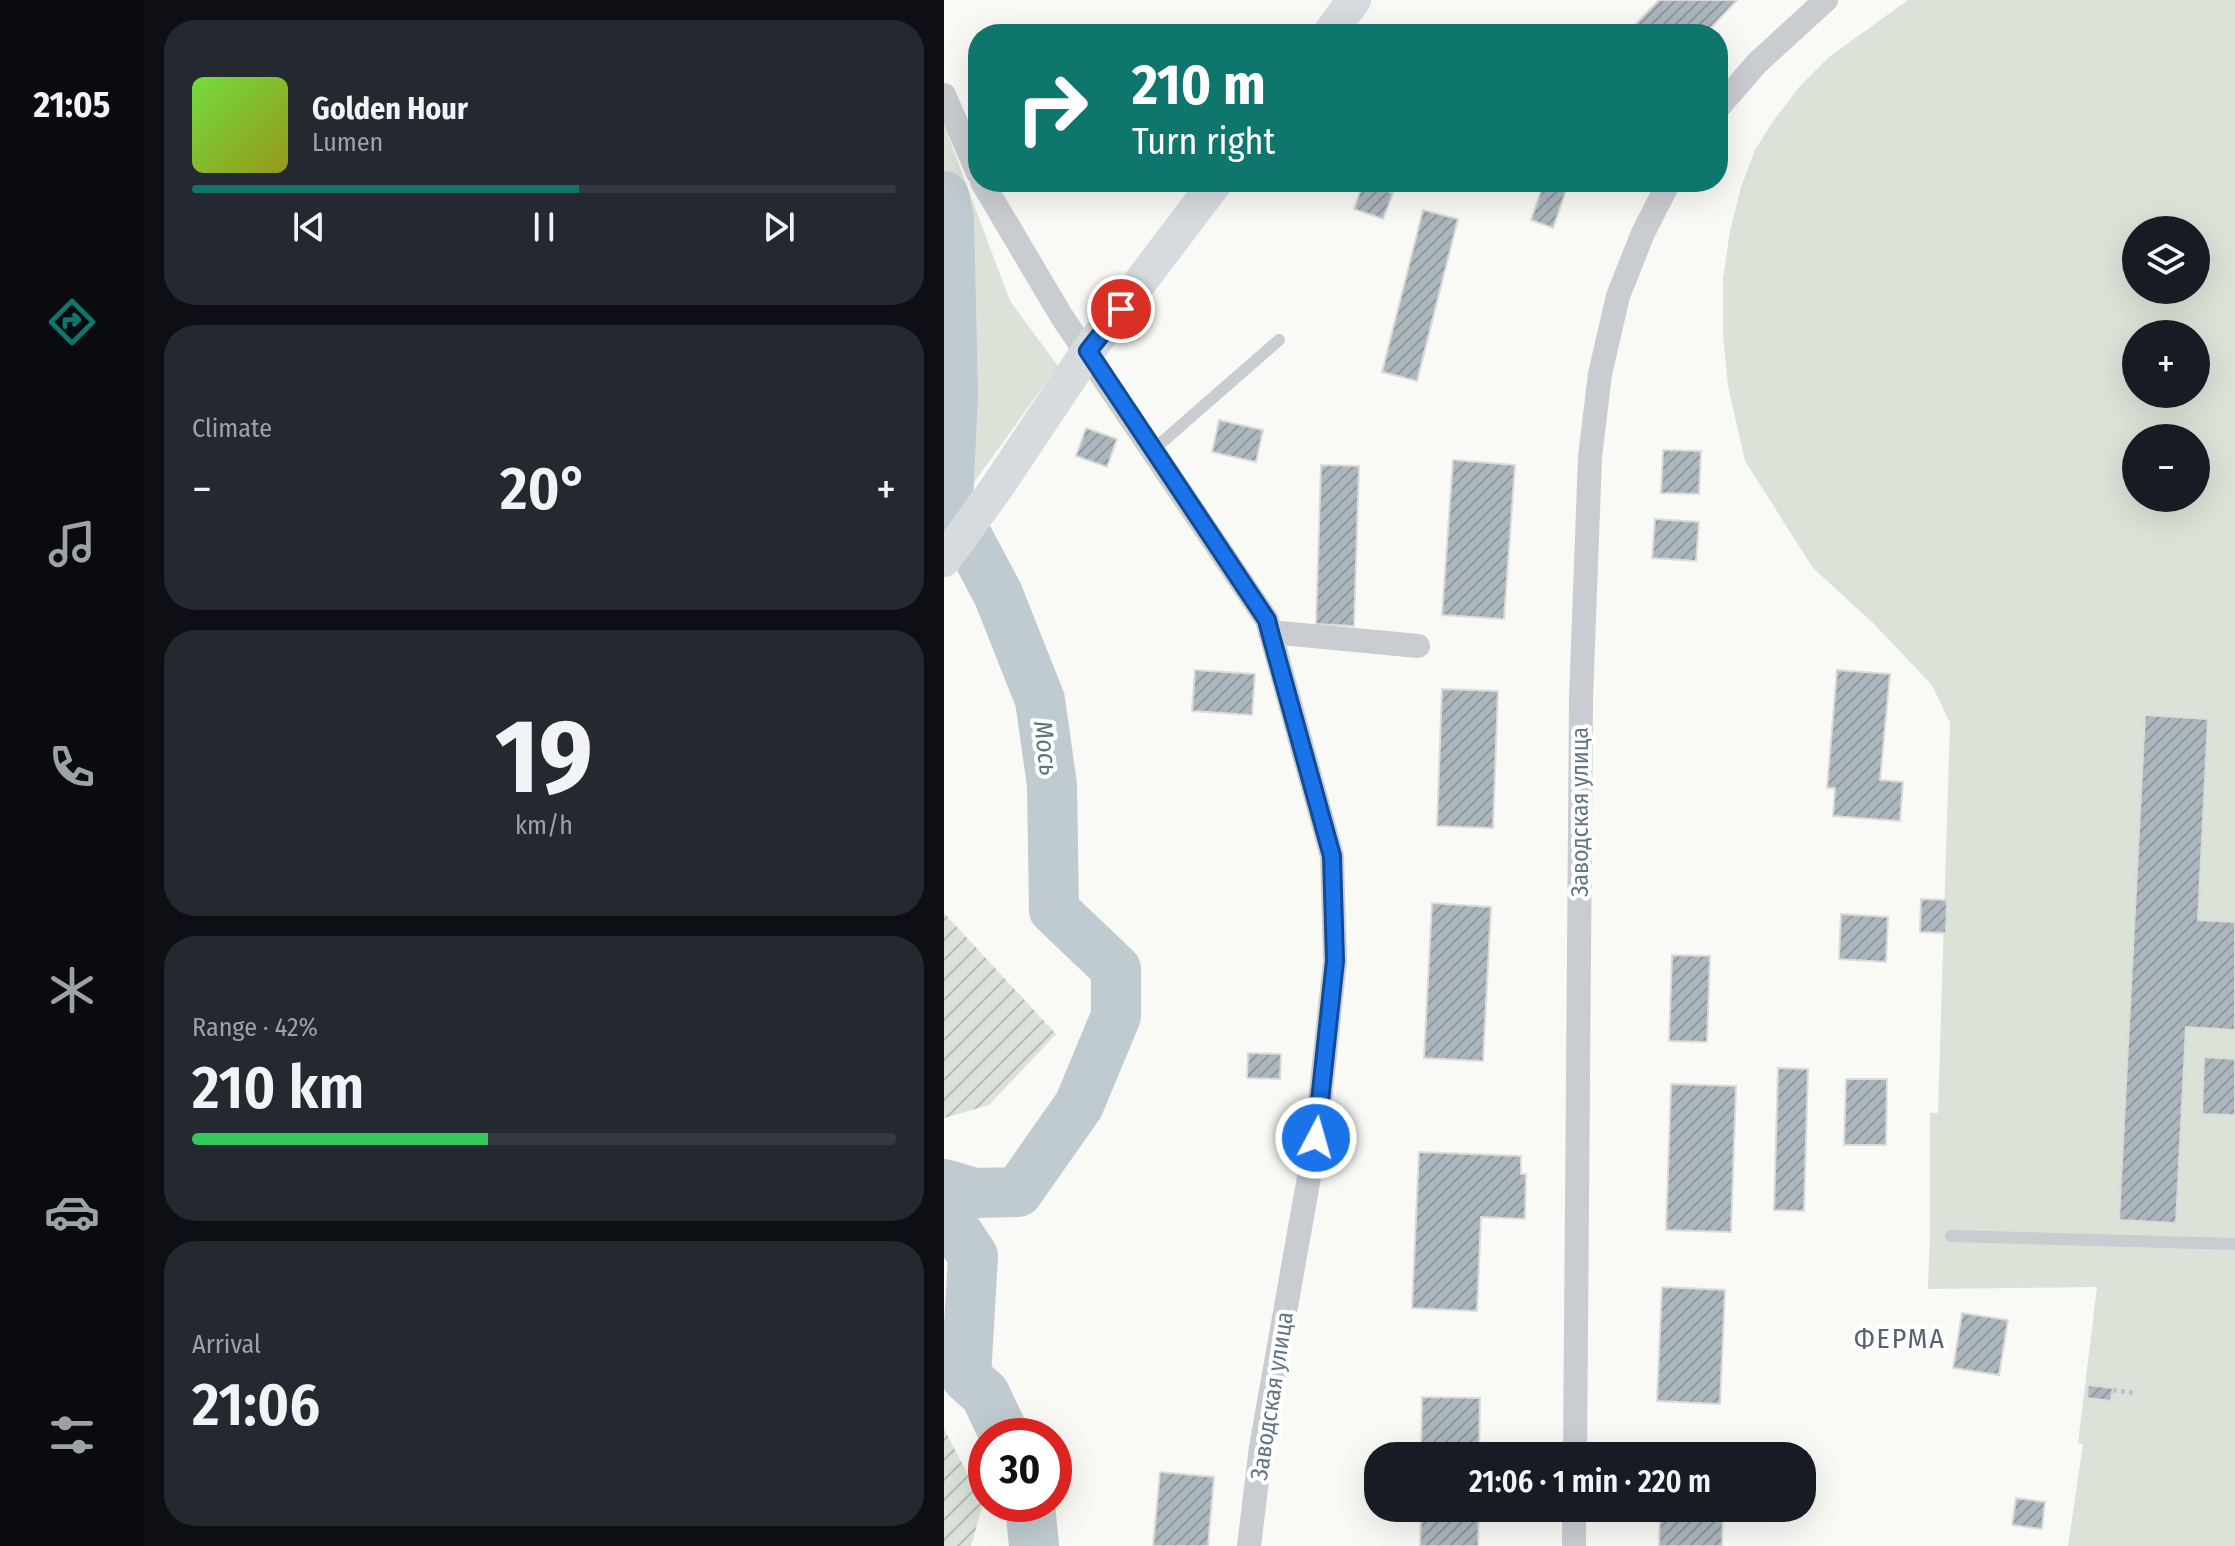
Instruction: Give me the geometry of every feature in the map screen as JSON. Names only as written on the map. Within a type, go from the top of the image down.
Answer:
[{"type":"street","points":[[1336,24],[1354,0]]},
{"type":"street","points":[[1728,96],[1757,63],[1826,0]]},
{"type":"street","points":[[944,95],[968,150]]},
{"type":"street","name":"Заводская улица","points":[[988,192],[1062,317],[1088,351],[1267,620],[1332,856],[1335,961],[1316,1138],[1261,1447],[1249,1546]]},
{"type":"street","points":[[948,554],[1088,351],[1208,192]]},
{"type":"street","name":"Заводская улица","points":[[1575,1442],[1581,699],[1590,457],[1600,374],[1618,296],[1643,233],[1664,192]]},
{"type":"street","points":[[1270,632],[1418,646]]},
{"type":"street","points":[[1574,1522],[1574,1546]]},
{"type":"lane","points":[[1153,450],[1279,340]]},
{"type":"lane","points":[[1951,1236],[2235,1244]]},
{"type":"path","points":[[2113,1390],[2133,1393]]},
{"type":"shaded area","points":[[1908,0],[2235,0],[2235,1546],[2068,1546],[2083,1444],[2078,1443],[2097,1287],[1928,1289],[1930,1113],[1938,1113],[1950,723],[1932,685],[1873,623],[1813,568],[1745,461],[1728,386],[1723,335],[1723,278],[1730,231],[1741,187],[1755,150],[1800,86],[1829,57]]},
{"type":"shaded area","points":[[944,125],[1010,301],[1058,366],[944,524]]},
{"type":"shaded area","points":[[944,913],[1056,1034],[989,1105],[944,1118]]},
{"type":"shaded area","points":[[944,1429],[968,1475],[968,1522],[978,1522],[971,1546],[944,1546]]},
{"type":"building","points":[[1659,0],[1737,0],[1714,24],[1636,24]]},
{"type":"building","points":[[1360,192],[1393,193],[1383,219],[1354,209]]},
{"type":"building","points":[[1541,192],[1566,192],[1553,228],[1531,220]]},
{"type":"building","points":[[1423,210],[1458,219],[1417,381],[1382,372]]},
{"type":"building","points":[[1219,420],[1263,430],[1256,462],[1212,452]]},
{"type":"building","points":[[1086,428],[1117,439],[1107,467],[1076,456]]},
{"type":"building","points":[[1663,450],[1701,451],[1699,494],[1661,493]]},
{"type":"building","points":[[1453,460],[1515,465],[1504,619],[1442,615]]},
{"type":"building","points":[[1321,465],[1359,466],[1354,626],[1316,624]]},
{"type":"building","points":[[1655,519],[1699,522],[1696,561],[1652,558]]},
{"type":"building","points":[[1195,670],[1255,674],[1252,715],[1192,711]]},
{"type":"building","points":[[1837,670],[1890,674],[1880,780],[1903,782],[1900,821],[1833,816],[1835,788],[1827,788]]},
{"type":"building","points":[[1442,689],[1498,691],[1493,828],[1437,826]]},
{"type":"building","points":[[2145,715],[2208,719],[2198,920],[2235,922],[2235,1030],[2186,1027],[2176,1223],[2119,1220]]},
{"type":"building","points":[[1921,899],[1947,900],[1946,933],[1920,932]]},
{"type":"building","points":[[1432,903],[1491,907],[1483,1061],[1424,1058]]},
{"type":"building","points":[[1841,914],[1888,917],[1886,962],[1839,959]]},
{"type":"building","points":[[1672,955],[1710,956],[1707,1042],[1669,1041]]},
{"type":"building","points":[[1248,1053],[1281,1054],[1280,1079],[1247,1078]]},
{"type":"building","points":[[2204,1057],[2235,1059],[2235,1115],[2202,1114]]},
{"type":"building","points":[[1778,1068],[1808,1069],[1804,1211],[1774,1210]]},
{"type":"building","points":[[1846,1079],[1887,1079],[1886,1145],[1844,1145]]},
{"type":"building","points":[[1671,1084],[1736,1086],[1731,1232],[1666,1230]]},
{"type":"building","points":[[1419,1152],[1521,1156],[1521,1174],[1526,1174],[1525,1219],[1481,1217],[1477,1311],[1412,1308]]},
{"type":"building","points":[[1662,1287],[1725,1290],[1720,1404],[1657,1401]]},
{"type":"building","points":[[1962,1313],[2008,1320],[1999,1375],[1953,1368]]},
{"type":"building","points":[[2088,1385],[2113,1388],[2111,1401],[2087,1398]]},
{"type":"building","points":[[1422,1397],[1480,1398],[1479,1442],[1421,1442]]},
{"type":"building","points":[[1160,1472],[1214,1477],[1208,1546],[1153,1546]]},
{"type":"building","points":[[2016,1498],[2045,1502],[2042,1529],[2012,1525]]},
{"type":"building","points":[[1421,1522],[1479,1522],[1478,1546],[1420,1546]]},
{"type":"building","points":[[1660,1522],[1723,1522],[1722,1546],[1659,1546]]},
{"type":"waterway","name":"Мось","points":[[944,196],[949,219],[953,394],[948,500],[998,594],[1040,700],[1052,785],[1054,910],[1116,969],[1116,1016],[1079,1105],[1018,1192],[975,1193],[944,1184]]},
{"type":"waterway","name":"Мось","points":[[944,1212],[973,1256],[966,1377],[985,1394],[996,1418]]},
{"type":"waterway","name":"Мось","points":[[1032,1522],[1034,1546]]},
{"type":"district","name":"ФЕРМА","points":[[1900,1338]]},
{"type":"route","points":[[1121,309],[1088,351],[1267,620],[1332,856],[1335,961],[1316,1138]]}]
